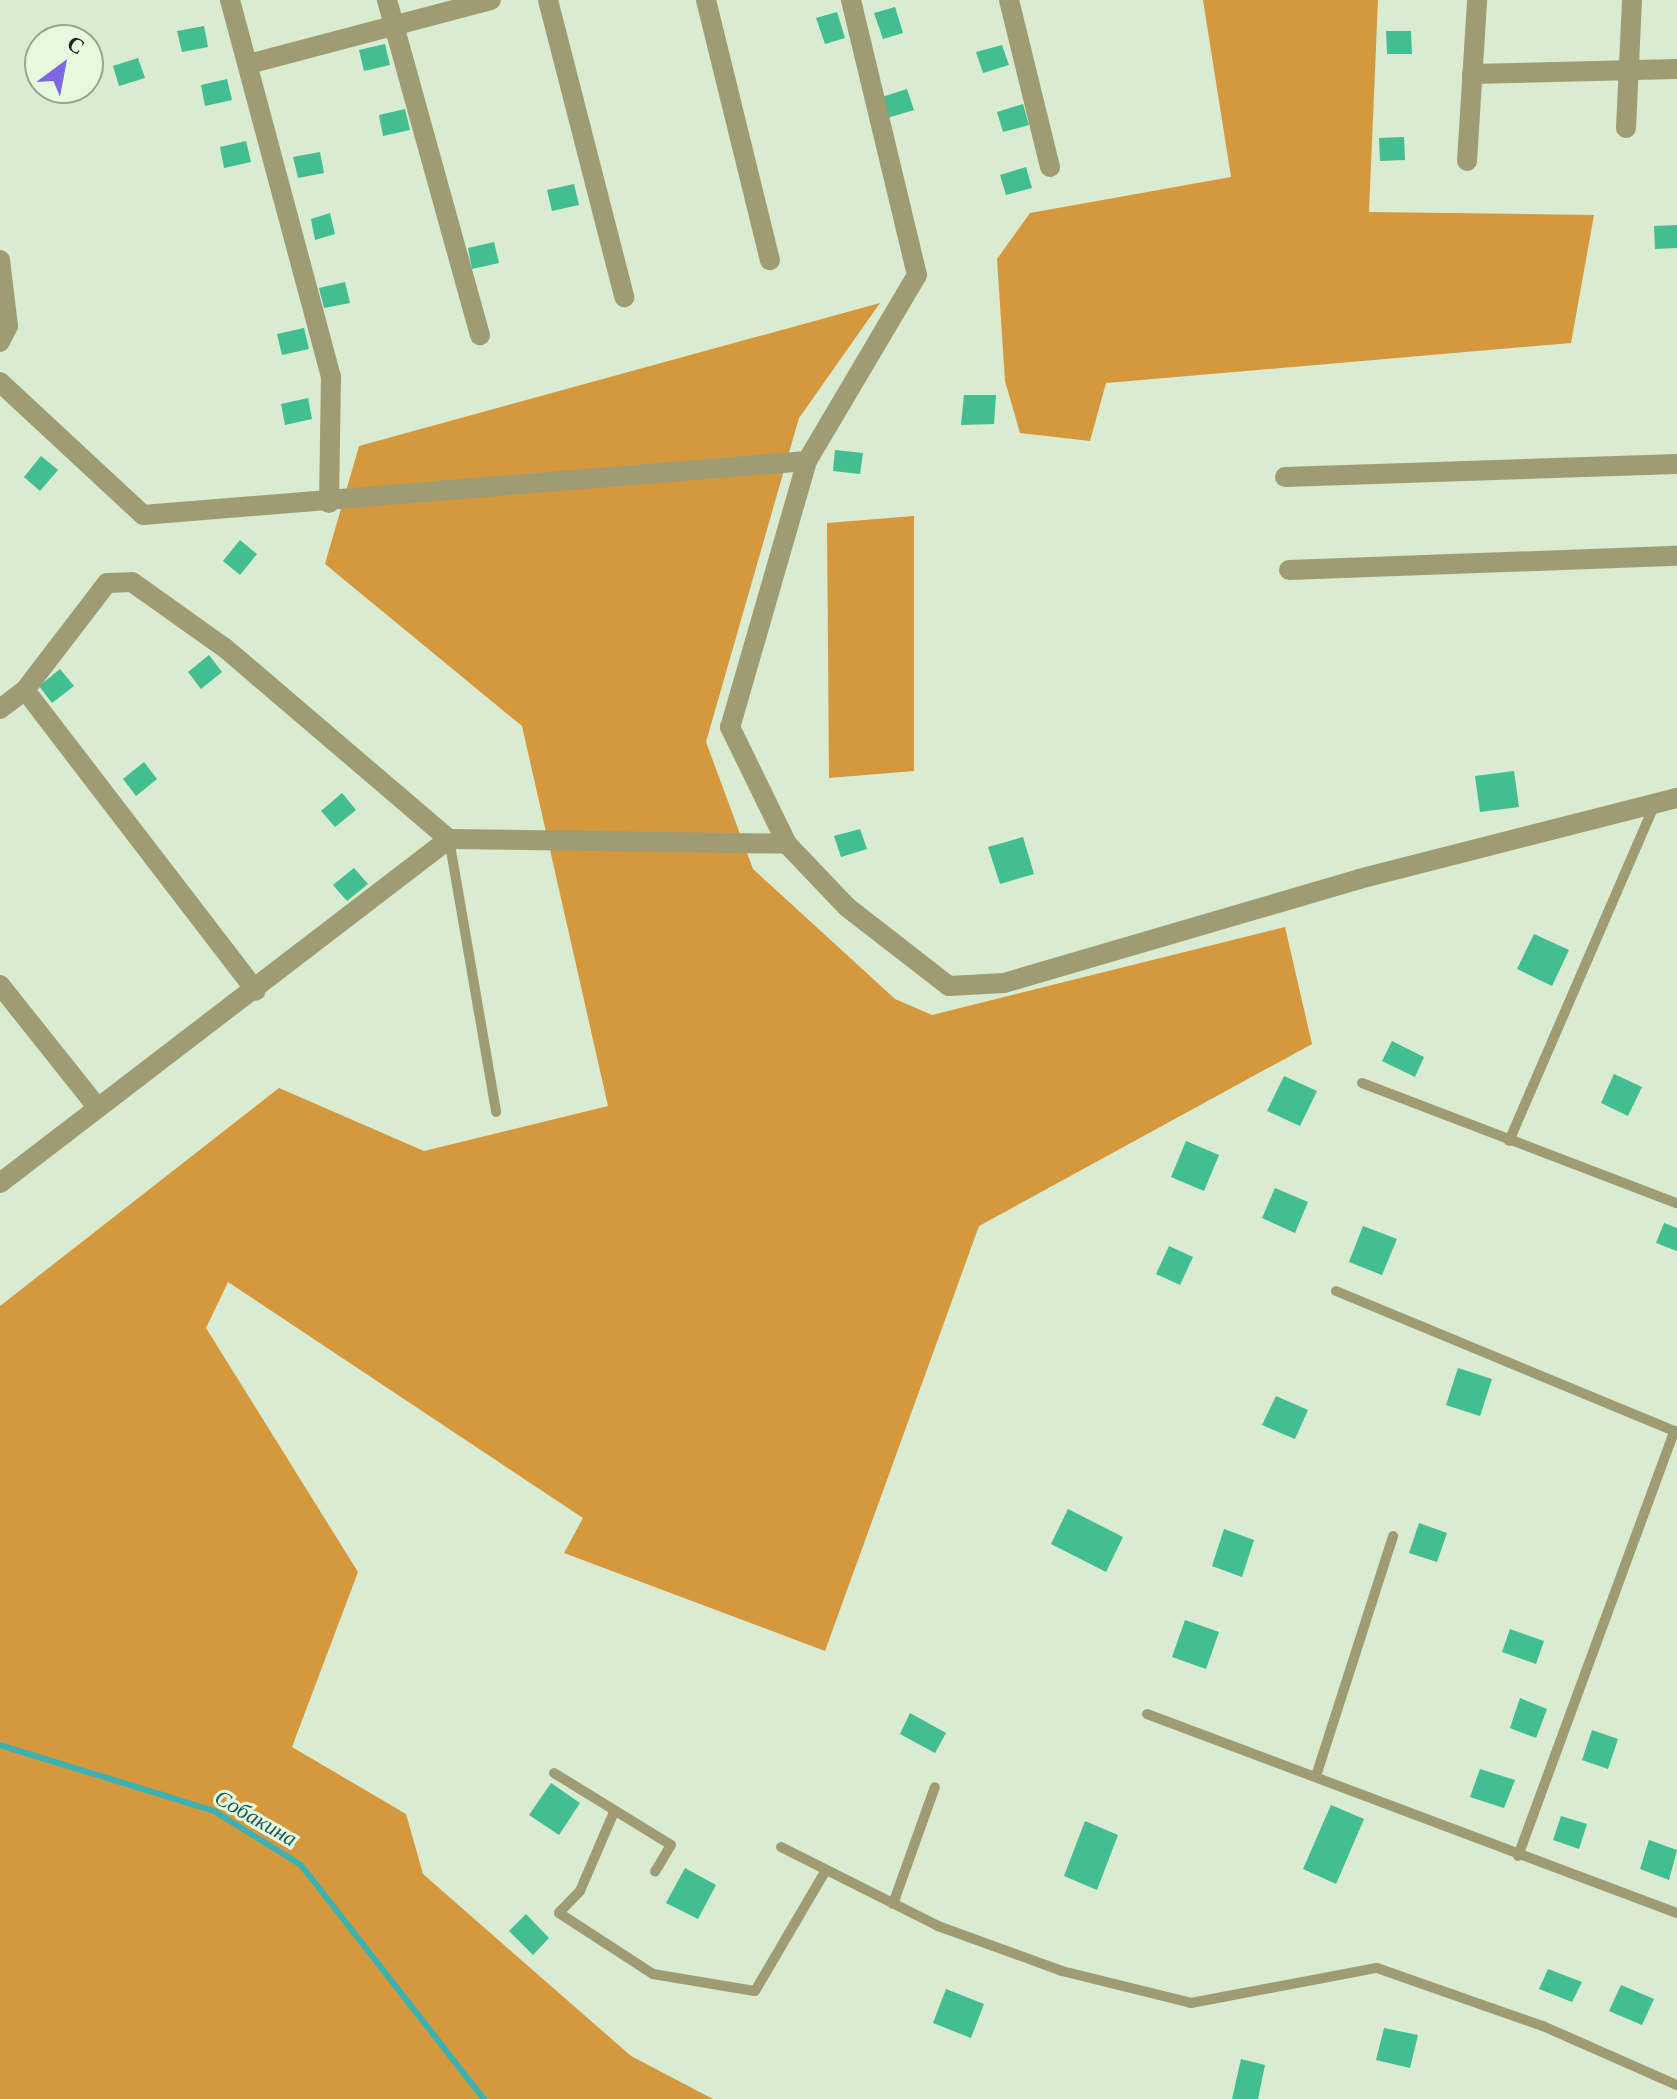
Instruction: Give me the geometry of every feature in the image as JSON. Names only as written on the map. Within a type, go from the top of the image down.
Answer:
[{"type":"street","points":[[230,0],[331,376],[329,503]]},
{"type":"street","points":[[387,0],[480,335]]},
{"type":"street","points":[[249,64],[491,0]]},
{"type":"street","points":[[548,0],[624,297]]},
{"type":"street","points":[[706,0],[770,260]]},
{"type":"street","points":[[851,0],[917,275],[807,461],[730,727],[787,844],[847,907],[949,986],[1004,983],[1677,798]]},
{"type":"street","points":[[1009,0],[1050,167]]},
{"type":"street","points":[[1467,161],[1477,0]]},
{"type":"street","points":[[1626,128],[1626,68],[1632,0]]},
{"type":"street","points":[[1472,74],[1677,69]]},
{"type":"street","points":[[0,260],[8,326],[0,342]]},
{"type":"street","points":[[0,382],[143,515],[329,503],[807,461]]},
{"type":"street","points":[[1285,477],[1677,464]]},
{"type":"street","points":[[1289,570],[1677,556]]},
{"type":"street","points":[[0,709],[25,690],[107,583],[132,582],[225,648],[449,839]]},
{"type":"street","points":[[25,690],[256,991]]},
{"type":"street","points":[[0,1183],[97,1107],[256,991],[449,839],[787,844]]},
{"type":"street","points":[[0,985],[97,1107]]},
{"type":"lane","points":[[1509,1141],[1656,802]]},
{"type":"lane","points":[[449,839],[496,1112]]},
{"type":"lane","points":[[1362,1083],[1677,1203]]},
{"type":"lane","points":[[1336,1291],[1675,1432],[1518,1856]]},
{"type":"lane","points":[[1317,1773],[1393,1536]]},
{"type":"lane","points":[[1147,1714],[1317,1773],[1518,1856],[1677,1913]]},
{"type":"lane","points":[[554,1773],[671,1845],[655,1872]]},
{"type":"lane","points":[[893,1904],[935,1787]]},
{"type":"lane","points":[[614,1812],[580,1891],[559,1913],[653,1974],[755,1991],[826,1870]]},
{"type":"lane","points":[[781,1847],[893,1904],[1062,1971],[1191,2003],[1377,1968],[1543,2026],[1677,2085]]},
{"type":"shaded area","points":[[1203,0],[1378,0],[1369,212],[1594,215],[1571,343],[1106,383],[1090,441],[1020,433],[1005,381],[997,259],[1030,213],[1231,177]]},
{"type":"shaded area","points":[[880,303],[799,418],[706,742],[753,869],[895,999],[932,1015],[1285,927],[1312,1044],[979,1226],[825,1651],[564,1553],[583,1518],[228,1282],[206,1328],[358,1572],[292,1747],[406,1814],[423,1874],[631,2056],[713,2099],[0,2099],[0,1306],[279,1088],[424,1151],[608,1106],[522,726],[325,564],[359,446]]},
{"type":"shaded area","points":[[914,516],[914,771],[829,778],[827,523]]},
{"type":"building","points":[[895,7],[903,33],[883,39],[874,13]]},
{"type":"building","points":[[837,12],[845,38],[825,44],[816,18]]},
{"type":"building","points":[[204,26],[208,47],[182,52],[177,31]]},
{"type":"building","points":[[1386,31],[1411,31],[1412,54],[1387,54]]},
{"type":"building","points":[[385,44],[390,65],[364,71],[359,50]]},
{"type":"building","points":[[1002,45],[1009,65],[983,73],[976,52]]},
{"type":"building","points":[[138,58],[145,78],[119,86],[113,66]]},
{"type":"building","points":[[227,79],[232,100],[205,106],[201,85]]},
{"type":"building","points":[[907,89],[914,110],[887,118],[882,97]]},
{"type":"building","points":[[1023,104],[1029,125],[1003,132],[997,112]]},
{"type":"building","points":[[405,109],[410,130],[383,136],[379,115]]},
{"type":"building","points":[[1404,137],[1405,160],[1380,161],[1379,138]]},
{"type":"building","points":[[246,141],[251,162],[224,168],[220,147]]},
{"type":"building","points":[[320,152],[324,173],[298,178],[293,157]]},
{"type":"building","points":[[1026,167],[1032,188],[1006,195],[1000,175]]},
{"type":"building","points":[[574,184],[579,205],[552,211],[547,190]]},
{"type":"building","points":[[330,213],[335,234],[315,240],[311,219]]},
{"type":"building","points":[[1677,225],[1677,248],[1655,249],[1654,226]]},
{"type":"building","points":[[494,242],[499,263],[472,269],[468,248]]},
{"type":"building","points":[[345,282],[350,303],[324,308],[319,288]]},
{"type":"building","points":[[304,328],[309,349],[282,355],[277,334]]},
{"type":"building","points":[[964,395],[996,395],[994,424],[961,425]]},
{"type":"building","points":[[308,398],[312,419],[285,425],[281,404]]},
{"type":"building","points":[[835,450],[863,453],[860,474],[833,471]]},
{"type":"building","points":[[41,456],[58,470],[40,491],[24,477]]},
{"type":"building","points":[[240,540],[257,554],[240,575],[223,561]]},
{"type":"building","points":[[209,655],[222,672],[201,689],[188,672]]},
{"type":"building","points":[[60,669],[74,686],[52,703],[39,686]]},
{"type":"building","points":[[144,762],[157,779],[136,796],[123,779]]},
{"type":"building","points":[[1514,771],[1519,807],[1480,812],[1475,776]]},
{"type":"building","points":[[342,793],[356,810],[335,827],[321,811]]},
{"type":"building","points":[[860,829],[867,849],[841,857],[834,836]]},
{"type":"building","points":[[1023,837],[1034,874],[1000,884],[988,847]]},
{"type":"building","points":[[354,868],[368,884],[347,901],[333,885]]},
{"type":"building","points":[[1534,934],[1569,950],[1552,986],[1517,969]]},
{"type":"building","points":[[1392,1041],[1424,1057],[1415,1077],[1382,1061]]},
{"type":"building","points":[[1614,1074],[1642,1087],[1628,1116],[1601,1103]]},
{"type":"building","points":[[1284,1076],[1317,1091],[1300,1126],[1267,1111]]},
{"type":"building","points":[[1186,1141],[1219,1155],[1204,1191],[1171,1177]]},
{"type":"building","points":[[1275,1188],[1308,1202],[1295,1233],[1262,1218]]},
{"type":"building","points":[[1664,1223],[1677,1228],[1677,1251],[1656,1243]]},
{"type":"building","points":[[1363,1226],[1397,1239],[1382,1275],[1349,1262]]},
{"type":"building","points":[[1169,1246],[1193,1257],[1180,1285],[1156,1274]]},
{"type":"building","points":[[1458,1368],[1492,1379],[1480,1416],[1446,1405]]},
{"type":"building","points":[[1276,1396],[1308,1410],[1295,1439],[1262,1425]]},
{"type":"building","points":[[1068,1509],[1123,1537],[1106,1572],[1051,1544]]},
{"type":"building","points":[[1419,1523],[1447,1533],[1437,1562],[1409,1553]]},
{"type":"building","points":[[1224,1529],[1254,1540],[1242,1577],[1212,1566]]},
{"type":"building","points":[[1185,1620],[1219,1632],[1206,1669],[1172,1657]]},
{"type":"building","points":[[1510,1629],[1544,1641],[1536,1664],[1502,1652]]},
{"type":"building","points":[[1520,1698],[1547,1709],[1536,1738],[1510,1728]]},
{"type":"building","points":[[910,1713],[946,1733],[935,1753],[900,1734]]},
{"type":"building","points":[[1592,1730],[1618,1739],[1608,1769],[1582,1760]]},
{"type":"building","points":[[1480,1769],[1515,1780],[1504,1808],[1470,1797]]},
{"type":"building","points":[[551,1783],[580,1803],[559,1835],[529,1815]]},
{"type":"building","points":[[1331,1805],[1364,1819],[1336,1884],[1303,1869]]},
{"type":"building","points":[[1561,1816],[1587,1824],[1579,1849],[1553,1840]]},
{"type":"building","points":[[1085,1821],[1118,1835],[1097,1890],[1064,1876]]},
{"type":"building","points":[[1649,1840],[1677,1850],[1669,1880],[1640,1869]]},
{"type":"building","points":[[685,1868],[716,1885],[698,1919],[666,1903]]},
{"type":"building","points":[[526,1914],[549,1938],[533,1955],[509,1931]]},
{"type":"building","points":[[1548,1969],[1582,1982],[1572,2002],[1539,1989]]},
{"type":"building","points":[[1621,1985],[1654,1999],[1642,2025],[1609,2011]]},
{"type":"building","points":[[946,1989],[984,2004],[971,2038],[933,2023]]},
{"type":"building","points":[[1384,2028],[1418,2035],[1410,2068],[1376,2060]]},
{"type":"building","points":[[1241,2059],[1265,2065],[1258,2099],[1232,2099]]},
{"type":"waterway","name":"Собакина","points":[[0,1745],[214,1811],[301,1865],[484,2099]]}]
